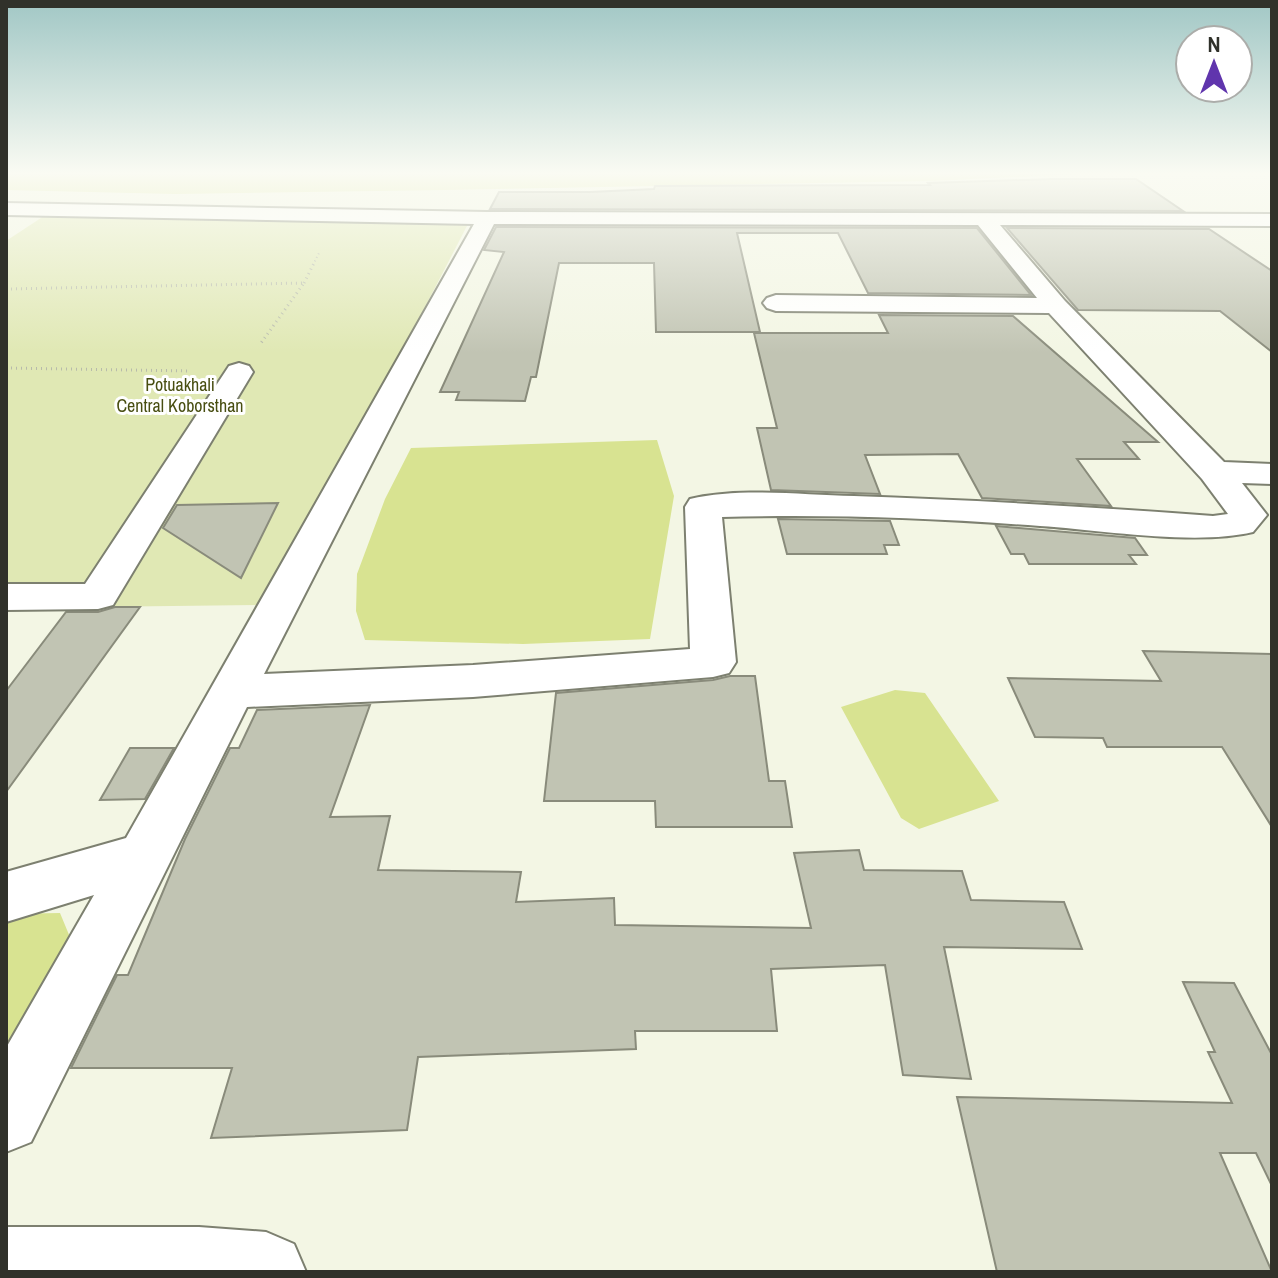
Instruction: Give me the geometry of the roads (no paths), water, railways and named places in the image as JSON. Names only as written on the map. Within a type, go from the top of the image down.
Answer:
[{"type":"street","points":[[6,1117],[147,855],[361,444],[478,234]]},
{"type":"street","points":[[233,691],[345,690],[500,681],[713,662],[703,507],[882,507],[1213,527],[1240,524],[1248,515],[1214,472],[1056,306],[996,234]]},
{"type":"street","points":[[1244,234],[1260,246]]},
{"type":"street","points":[[776,303],[1056,306]]},
{"type":"street","points":[[6,597],[98,596],[239,372]]},
{"type":"street","points":[[1214,472],[1272,474]]},
{"type":"street","points":[[6,897],[147,855]]},
{"type":"street","points":[[6,1267],[199,1267],[266,1272]]},
{"type":"park label","name":"Potuakhali Central Koborsthan","points":[[180,394]]}]
